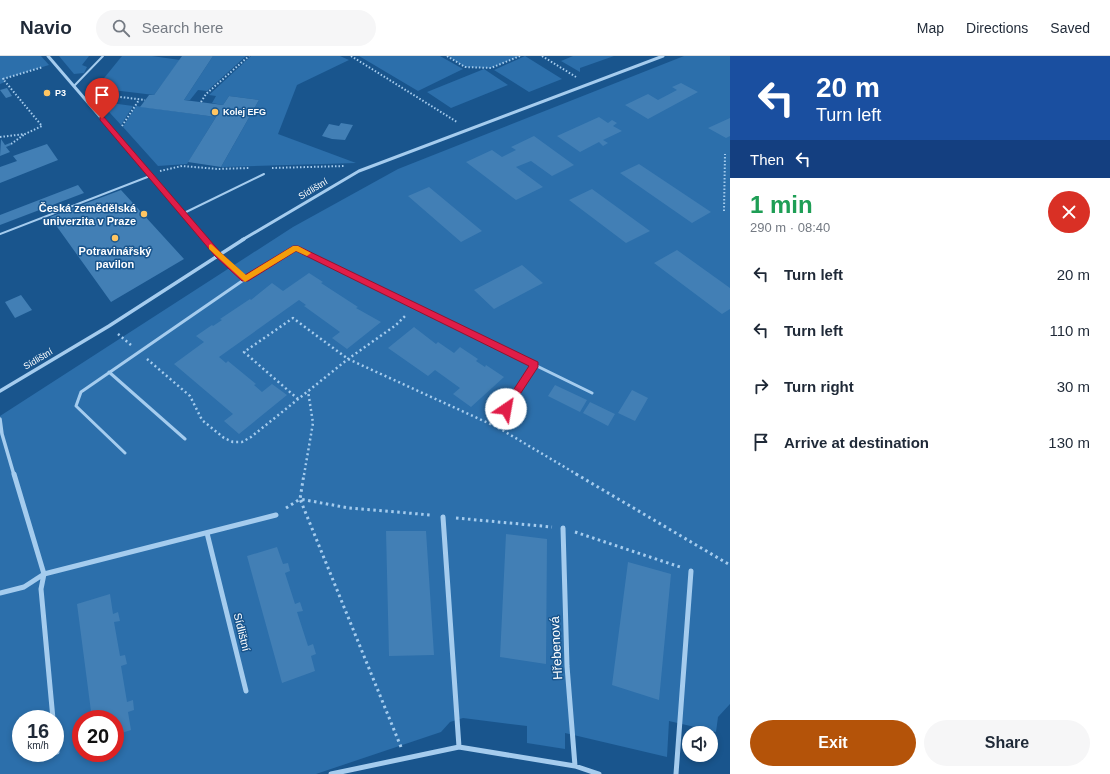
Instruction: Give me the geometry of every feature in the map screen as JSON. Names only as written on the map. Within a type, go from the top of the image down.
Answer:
[{"type":"street","points":[[48,56],[218,255]]},
{"type":"street","name":"Sídlištní","points":[[0,392],[109,326],[218,255],[359,171],[663,56]]},
{"type":"street","points":[[0,419],[2,434],[44,574],[40,590],[52,710]]},
{"type":"street","points":[[0,593],[24,587],[44,574],[276,515]]},
{"type":"street","points":[[443,517],[459,747]]},
{"type":"street","name":"Hřebenová","points":[[563,528],[567,666],[575,766]]},
{"type":"street","name":"Sídlištní","points":[[207,533],[246,691]]},
{"type":"street","points":[[676,774],[692,571]]},
{"type":"street","points":[[331,774],[459,747],[575,766],[599,774]]},
{"type":"lane","points":[[74,86],[103,56]]},
{"type":"lane","points":[[182,214],[264,174]]},
{"type":"lane","points":[[0,234],[150,176]]},
{"type":"lane","points":[[125,453],[76,406],[82,392],[245,279],[296,248],[592,393]]},
{"type":"lane","points":[[218,255],[245,279]]},
{"type":"lane","points":[[506,409],[535,365]]},
{"type":"lane","points":[[109,372],[185,439]]},
{"type":"path","points":[[201,102],[206,94],[249,56]]},
{"type":"path","points":[[351,56],[467,129]]},
{"type":"path","points":[[447,56],[465,67],[491,68],[520,56]]},
{"type":"path","points":[[542,56],[588,84]]},
{"type":"path","points":[[11,144],[25,134],[42,126],[3,79],[55,63]]},
{"type":"path","points":[[79,92],[145,100]]},
{"type":"path","points":[[121,127],[139,100]]},
{"type":"path","points":[[0,137],[25,134]]},
{"type":"path","points":[[724,211],[725,154]]},
{"type":"path","points":[[271,168],[354,165],[359,171]]},
{"type":"path","points":[[158,171],[182,166],[218,169],[256,168]]},
{"type":"path","points":[[109,326],[190,396],[202,420],[224,438],[233,442],[242,442],[252,437],[348,359],[396,325],[415,305]]},
{"type":"path","points":[[298,399],[244,352],[292,318],[348,359],[497,427],[730,565]]},
{"type":"path","points":[[276,515],[300,499],[313,423],[308,391]]},
{"type":"shaded area","points":[[0,56],[41,56],[49,65],[3,79],[5,82],[0,84]]},
{"type":"shaded area","points":[[59,56],[89,56],[82,65],[87,67],[84,73],[74,74]]},
{"type":"shaded area","points":[[122,56],[152,56],[180,60],[154,95],[96,88]]},
{"type":"shaded area","points":[[213,56],[246,56],[207,91],[198,90],[190,100],[184,100]]},
{"type":"shaded area","points":[[251,56],[340,56],[349,60],[297,85],[278,134],[356,163],[221,167],[259,100],[229,96],[223,105],[212,103],[216,96],[209,95]]},
{"type":"shaded area","points":[[359,56],[440,56],[463,69],[418,91]]},
{"type":"shaded area","points":[[447,56],[520,56],[491,68],[465,67]]},
{"type":"shaded area","points":[[525,56],[562,79],[529,92],[494,70]]},
{"type":"shaded area","points":[[573,56],[614,56],[580,68],[580,72],[561,61]]},
{"type":"shaded area","points":[[684,56],[730,56],[730,704],[718,717],[717,726],[690,726],[669,721],[667,757],[565,733],[565,749],[527,743],[527,726],[463,718],[450,722],[441,732],[316,774],[0,774],[0,416],[293,227],[398,169]]},
{"type":"shaded area","points":[[484,69],[508,85],[451,108],[427,92]]},
{"type":"shaded area","points":[[100,102],[103,102],[133,106],[121,125]]},
{"type":"shaded area","points":[[136,106],[216,117],[187,164],[158,166],[123,127]]},
{"type":"building","name":"Kolej EFG","points":[[182,56],[213,56],[184,100],[223,105],[229,96],[259,100],[221,167],[188,162],[216,117],[140,107],[149,95],[154,95]]},
{"type":"building","points":[[681,83],[698,92],[648,119],[625,105],[648,94],[658,100],[677,90],[672,87]]},
{"type":"building","points":[[7,88],[12,96],[6,98],[0,90]]},
{"type":"building","points":[[599,117],[608,123],[612,120],[617,123],[613,126],[622,131],[603,140],[608,143],[603,146],[599,142],[580,152],[557,136]]},
{"type":"building","points":[[730,118],[730,136],[726,138],[708,128]]},
{"type":"building","points":[[341,123],[353,125],[345,140],[332,139],[322,136],[329,124],[339,126]]},
{"type":"building","points":[[534,136],[574,165],[552,176],[531,161],[516,167],[543,187],[516,200],[466,162],[492,150],[502,157],[516,150],[511,147]]},
{"type":"building","points":[[1,139],[5,145],[10,143],[11,145],[6,147],[10,152],[0,156]]},
{"type":"building","points":[[47,144],[58,160],[0,183],[0,167],[17,161],[13,156]]},
{"type":"building","points":[[639,164],[711,212],[692,223],[620,173]]},
{"type":"building","points":[[78,185],[84,193],[0,225],[0,215]]},
{"type":"building","points":[[429,187],[482,231],[461,242],[408,196]]},
{"type":"building","points":[[592,189],[650,231],[626,243],[569,200]]},
{"type":"building","name":"Potravinářský pavilon","points":[[121,190],[184,259],[111,302],[50,217]]},
{"type":"building","points":[[677,250],[730,288],[730,309],[722,314],[654,263]]},
{"type":"building","points":[[522,265],[543,283],[494,309],[474,290]]},
{"type":"building","points":[[309,273],[323,282],[321,283],[358,307],[356,308],[381,322],[347,349],[332,338],[340,332],[304,306],[306,305],[299,300],[219,357],[226,363],[228,361],[256,384],[254,385],[262,392],[272,384],[287,395],[239,434],[224,421],[233,414],[174,364],[204,342],[196,336],[222,320],[220,319],[250,299],[251,300],[272,283],[283,291]]},
{"type":"building","points":[[21,295],[32,310],[15,318],[5,302]]},
{"type":"building","points":[[414,327],[436,344],[438,342],[454,353],[460,347],[478,359],[476,361],[485,367],[486,365],[504,377],[471,407],[453,394],[460,388],[435,370],[428,376],[388,348]]},
{"type":"building","points":[[555,385],[587,400],[580,412],[548,396]]},
{"type":"building","points":[[632,390],[648,398],[635,421],[618,413]]},
{"type":"building","points":[[590,402],[615,414],[608,426],[583,413]]},
{"type":"building","points":[[386,531],[426,531],[434,655],[389,656]]},
{"type":"building","points":[[506,534],[547,539],[546,664],[500,657]]},
{"type":"building","points":[[277,547],[283,564],[288,563],[290,571],[285,573],[295,604],[300,602],[303,611],[297,612],[308,646],[313,644],[316,654],[311,656],[315,671],[282,683],[247,556]]},
{"type":"building","points":[[628,562],[671,574],[659,700],[612,685]]},
{"type":"building","points":[[110,594],[113,614],[118,612],[120,621],[114,622],[120,656],[125,655],[127,664],[121,666],[127,702],[133,700],[134,710],[128,712],[131,730],[124,732],[124,710],[91,710],[77,604]]},
{"type":"slow traffic","points":[[211,247],[245,279],[296,248],[307,253]]},
{"type":"place","name":"P3","points":[[47,93]]},
{"type":"place","name":"Kolej EFG","points":[[215,112]]},
{"type":"place","name":"Česká zemědělská univerzita v Praze","points":[[144,214]]},
{"type":"place","name":"Potravinářský pavilon","points":[[115,238]]},
{"type":"route","points":[[102,119],[218,255],[245,279],[296,248],[535,365],[506,409]]}]
